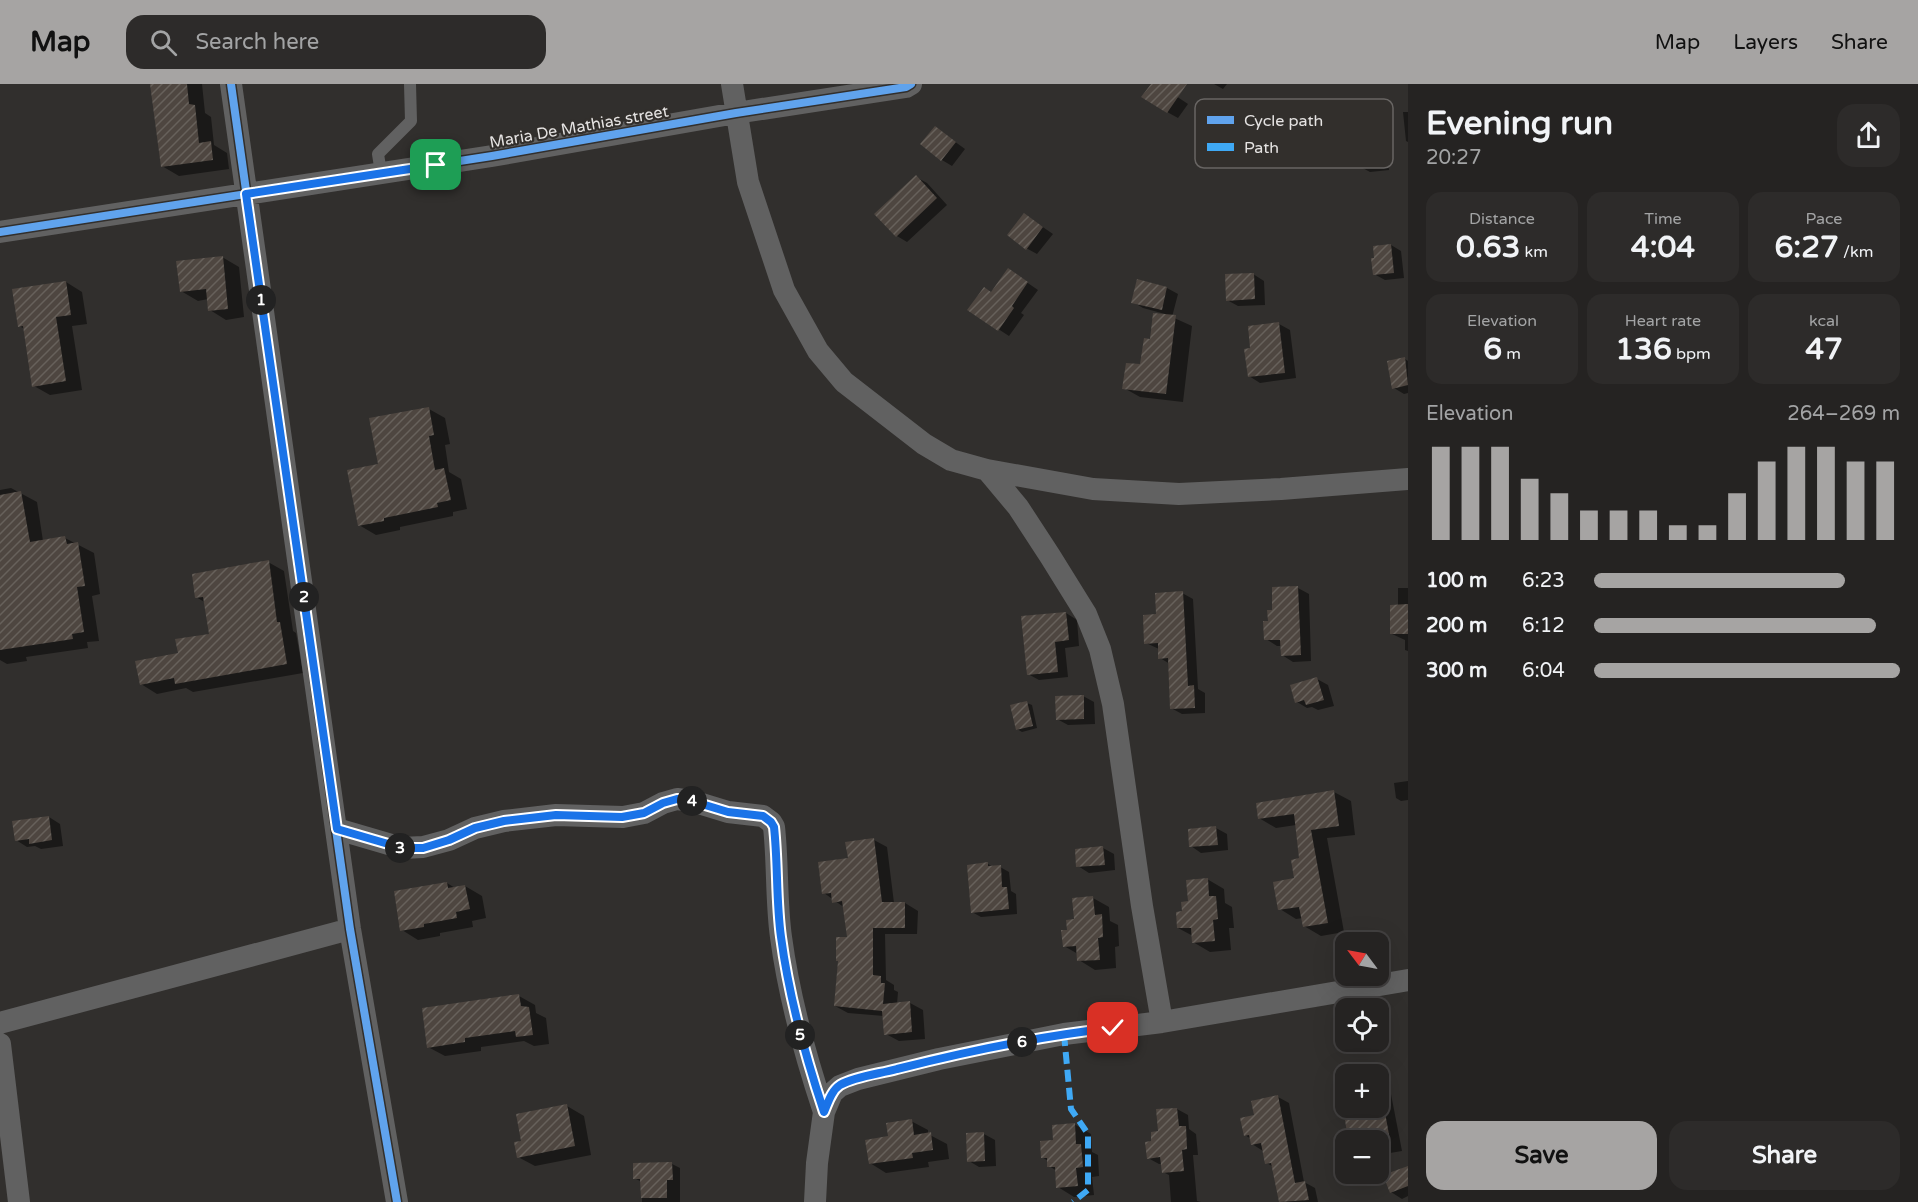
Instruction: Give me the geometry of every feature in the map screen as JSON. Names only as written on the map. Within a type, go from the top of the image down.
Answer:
[{"type":"street","points":[[231,84],[350,929],[397,1202]]},
{"type":"street","points":[[732,84],[748,182],[784,290],[818,351],[844,382],[924,444],[951,460],[987,470],[1093,489],[1179,494],[1408,479]]},
{"type":"street","name":"Maria De Mathias street","points":[[0,232],[381,173],[736,113],[906,87],[911,84]]},
{"type":"street","points":[[987,470],[1018,507],[1050,556],[1086,614],[1100,649],[1113,704],[1142,906],[1162,1022]]},
{"type":"street","points":[[337,829],[402,848],[423,848],[449,840],[475,828],[504,821],[556,815],[622,817],[644,813],[677,799],[728,812],[768,818],[774,827],[781,936],[790,991],[806,1059],[824,1112]]},
{"type":"street","points":[[0,1023],[350,929]]},
{"type":"street","points":[[815,1202],[817,1163],[824,1112],[832,1093],[840,1086],[858,1079],[939,1059],[1064,1034],[1162,1022],[1407,984]]},
{"type":"street","points":[[0,1044],[19,1202]]},
{"type":"lane","points":[[381,173],[378,154],[411,121],[410,84]]},
{"type":"building","points":[[150,84],[187,84],[189,104],[195,105],[199,143],[211,141],[213,160],[161,167]]},
{"type":"building","points":[[1151,84],[1187,84],[1167,113],[1141,97]]},
{"type":"building","points":[[935,126],[956,142],[941,161],[920,144]]},
{"type":"building","points":[[916,175],[937,198],[896,237],[874,214]]},
{"type":"building","points":[[1024,213],[1043,227],[1026,250],[1007,235]]},
{"type":"building","points":[[1391,244],[1394,273],[1373,275],[1371,258],[1374,258],[1373,246]]},
{"type":"building","points":[[223,256],[228,309],[208,311],[206,289],[180,292],[176,261]]},
{"type":"building","points":[[1008,268],[1028,282],[998,331],[967,310],[984,287],[991,292]]},
{"type":"building","points":[[1254,273],[1255,299],[1226,301],[1225,274]]},
{"type":"building","points":[[1137,279],[1167,287],[1162,310],[1131,303]]},
{"type":"building","points":[[66,281],[71,315],[56,317],[66,381],[32,387],[23,326],[18,327],[12,289]]},
{"type":"building","points":[[1153,313],[1176,315],[1166,394],[1122,389],[1126,363],[1140,364],[1144,338],[1150,339]]},
{"type":"building","points":[[1279,322],[1285,373],[1248,377],[1244,349],[1250,348],[1248,326]]},
{"type":"building","points":[[1405,357],[1408,385],[1392,389],[1387,361]]},
{"type":"building","points":[[429,407],[434,435],[429,436],[435,470],[444,468],[451,500],[437,503],[438,507],[358,526],[347,470],[378,464],[369,418]]},
{"type":"building","points":[[21,491],[30,542],[65,536],[67,544],[78,542],[85,586],[77,587],[84,632],[72,634],[73,639],[0,650],[0,495]]},
{"type":"building","points":[[269,560],[277,622],[280,622],[287,664],[175,684],[174,678],[140,685],[135,661],[178,653],[175,639],[209,634],[203,597],[195,598],[192,574]]},
{"type":"building","points":[[1298,586],[1301,655],[1281,656],[1280,640],[1264,640],[1263,621],[1268,621],[1267,610],[1272,610],[1272,587]]},
{"type":"building","points":[[1183,591],[1188,686],[1194,685],[1195,708],[1170,709],[1168,658],[1158,659],[1158,643],[1144,644],[1143,615],[1156,614],[1155,593]]},
{"type":"building","points":[[1408,604],[1408,634],[1390,634],[1390,605]]},
{"type":"building","points":[[1066,612],[1069,640],[1055,642],[1058,672],[1027,675],[1021,616]]},
{"type":"building","points":[[1317,677],[1324,700],[1306,705],[1304,700],[1295,703],[1290,685]]},
{"type":"building","points":[[1084,695],[1084,719],[1056,720],[1055,696]]},
{"type":"building","points":[[1027,701],[1033,726],[1016,730],[1010,705]]},
{"type":"building","points":[[1334,790],[1339,826],[1311,830],[1328,923],[1303,927],[1299,907],[1278,910],[1273,882],[1294,878],[1291,860],[1299,858],[1294,814],[1258,819],[1256,803]]},
{"type":"building","points":[[49,816],[52,840],[29,844],[29,839],[15,841],[12,821]]},
{"type":"building","points":[[1216,826],[1218,845],[1189,847],[1188,829]]},
{"type":"building","points":[[874,838],[882,902],[905,902],[905,928],[873,928],[873,975],[881,976],[881,983],[885,983],[883,1004],[910,1001],[912,1032],[884,1035],[882,1011],[834,1006],[838,961],[836,961],[836,937],[847,937],[842,901],[832,903],[831,893],[822,894],[818,862],[848,858],[845,842]]},
{"type":"building","points":[[1103,846],[1105,865],[1076,867],[1075,849]]},
{"type":"building","points":[[988,862],[988,866],[1001,865],[1002,887],[1007,887],[1009,909],[971,913],[967,865]]},
{"type":"building","points":[[1208,878],[1209,896],[1216,896],[1218,919],[1213,920],[1215,941],[1192,943],[1191,928],[1177,928],[1176,912],[1182,911],[1181,902],[1188,901],[1186,880]]},
{"type":"building","points":[[447,882],[448,888],[465,885],[470,909],[456,912],[457,918],[400,931],[394,891]]},
{"type":"building","points":[[1093,896],[1095,915],[1102,914],[1103,937],[1098,938],[1100,960],[1077,961],[1076,946],[1063,947],[1061,930],[1067,930],[1066,920],[1074,919],[1072,898]]},
{"type":"building","points":[[519,994],[521,1006],[529,1007],[533,1035],[516,1037],[515,1031],[465,1038],[465,1042],[427,1048],[422,1008]]},
{"type":"building","points":[[1278,1095],[1295,1183],[1305,1181],[1309,1200],[1279,1202],[1271,1163],[1265,1164],[1261,1143],[1251,1145],[1249,1135],[1244,1136],[1240,1118],[1254,1115],[1251,1101]]},
{"type":"building","points":[[567,1104],[575,1146],[517,1158],[514,1142],[521,1141],[516,1114]]},
{"type":"building","points":[[1177,1108],[1179,1126],[1186,1126],[1187,1149],[1182,1150],[1184,1171],[1162,1173],[1160,1157],[1147,1159],[1145,1142],[1151,1141],[1151,1132],[1158,1131],[1156,1109]]},
{"type":"building","points":[[1386,1118],[1388,1130],[1347,1130],[1345,1120]]},
{"type":"building","points":[[912,1119],[914,1135],[931,1132],[933,1150],[912,1153],[913,1158],[869,1164],[865,1140],[888,1136],[886,1123]]},
{"type":"building","points":[[1075,1123],[1076,1144],[1081,1144],[1083,1167],[1076,1168],[1078,1186],[1056,1188],[1055,1167],[1047,1167],[1047,1158],[1041,1158],[1040,1141],[1053,1140],[1052,1125]]},
{"type":"building","points":[[984,1132],[985,1161],[967,1162],[966,1133]]},
{"type":"building","points":[[672,1162],[673,1180],[667,1180],[667,1198],[641,1198],[640,1179],[633,1179],[633,1163]]},
{"type":"building","points":[[1408,1166],[1408,1186],[1390,1193],[1386,1184],[1389,1184],[1389,1173]]},
{"type":"marked path","points":[[1064,1034],[1071,1109],[1088,1134],[1088,1190],[1073,1202]]},
{"type":"cycle path","points":[[231,84],[350,929],[397,1202]]},
{"type":"cycle path","points":[[0,232],[492,156],[736,113],[906,87],[911,84]]},
{"type":"route","points":[[436,165],[246,194],[337,829],[402,848],[423,848],[449,840],[475,828],[504,821],[556,815],[622,817],[644,813],[677,799],[728,812],[768,818],[774,827],[781,936],[790,991],[806,1059],[824,1112],[832,1093],[840,1086],[858,1079],[939,1059],[1064,1034],[1113,1028]]}]
